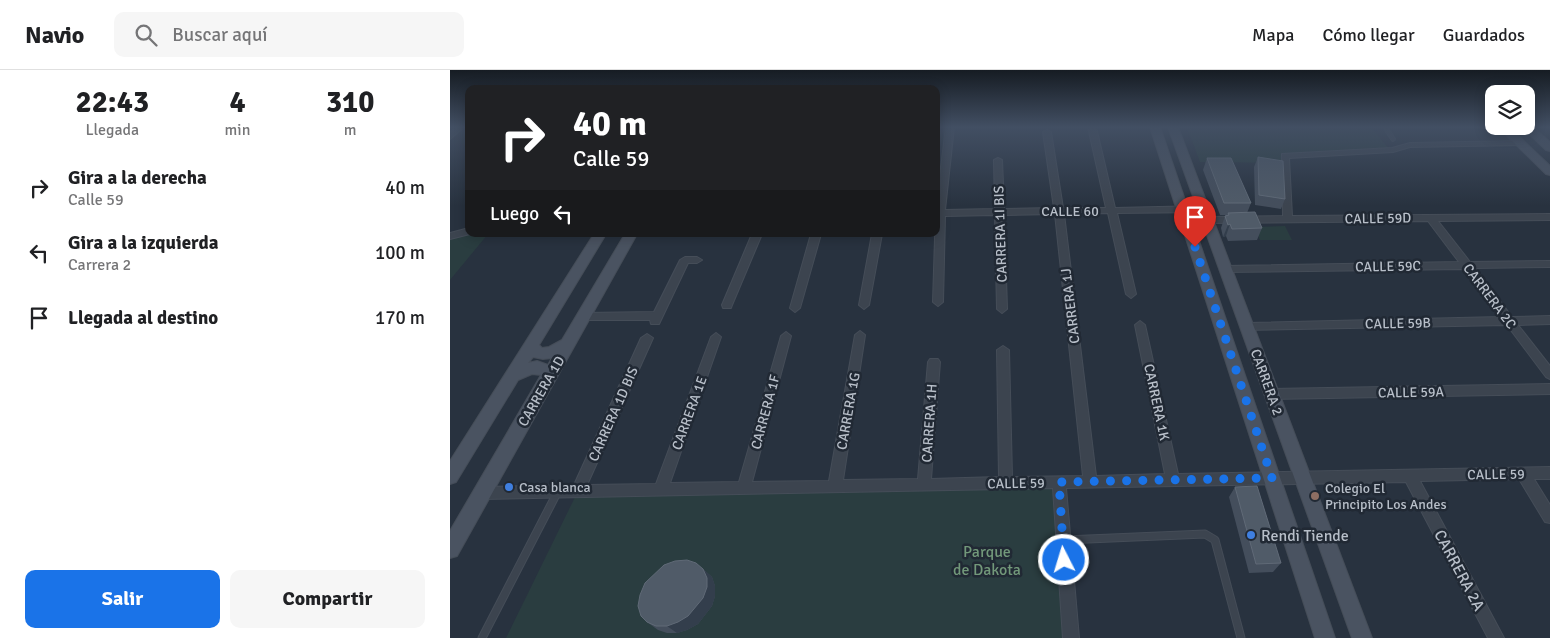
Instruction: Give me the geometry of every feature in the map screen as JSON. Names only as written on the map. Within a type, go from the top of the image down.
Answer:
[{"type":"street","points":[[940,199],[946,154]]},
{"type":"street","name":"CARRERA 1J","points":[[1050,154],[1059,211],[1090,482]]},
{"type":"street","points":[[1098,154],[1131,294]]},
{"type":"street","name":"CARRERA 2","points":[[1164,154],[1325,638]]},
{"type":"street","name":"CARRERA 2","points":[[1182,154],[1362,638]]},
{"type":"street","points":[[1288,220],[1285,156],[1329,154]]},
{"type":"street","points":[[1531,154],[1550,172]]},
{"type":"street","name":"CARRERA 1I BIS","points":[[998,160],[1002,308]]},
{"type":"street","name":"CALLE 60","points":[[940,213],[1182,209],[1205,215]]},
{"type":"street","name":"CALLE 59D","points":[[1205,215],[1288,220],[1550,217]]},
{"type":"street","name":"CARRERA 2C","points":[[1430,218],[1550,374]]},
{"type":"street","points":[[450,236],[465,232]]},
{"type":"street","points":[[450,476],[598,237]]},
{"type":"street","name":"CARRERA 1D","points":[[450,549],[629,237]]},
{"type":"street","points":[[727,305],[756,237]]},
{"type":"street","points":[[796,308],[815,237]]},
{"type":"street","points":[[864,305],[876,237]]},
{"type":"street","points":[[938,237],[938,302]]},
{"type":"street","points":[[584,317],[656,319],[685,260],[698,260]]},
{"type":"street","name":"CALLE 59C","points":[[1225,269],[1550,264]]},
{"type":"street","name":"CALLE 59B","points":[[1246,326],[1550,320]]},
{"type":"street","name":"CARRERA 1K","points":[[1140,325],[1173,480]]},
{"type":"street","name":"CARRERA 1G","points":[[835,486],[860,335]]},
{"type":"street","name":"CARRERA 1F","points":[[744,488],[786,336]]},
{"type":"street","name":"CARRERA 1E","points":[[661,489],[716,337]]},
{"type":"street","name":"CARRERA 1D BIS","points":[[578,491],[647,338]]},
{"type":"street","points":[[531,345],[537,352],[544,353],[552,352],[568,344]]},
{"type":"street","points":[[1003,350],[1006,483]]},
{"type":"street","name":"CARRERA 1H","points":[[924,485],[934,362]]},
{"type":"street","points":[[512,376],[520,371],[536,367],[543,368],[549,376]]},
{"type":"street","name":"CALLE 59A","points":[[1272,394],[1550,389]]},
{"type":"street","name":"CALLE 59","points":[[483,493],[1550,473]]},
{"type":"street","points":[[1523,474],[1550,517]]},
{"type":"street","name":"CARRERA 2A","points":[[1410,476],[1496,638]]},
{"type":"street","points":[[1059,482],[1071,638]]},
{"type":"lane","points":[[482,638],[558,491]]},
{"type":"lane","points":[[1063,540],[1205,534],[1211,536],[1215,540],[1241,638]]},
{"type":"green space","points":[[1197,154],[1307,154],[1285,155],[1283,163],[1200,162]]},
{"type":"green space","points":[[1285,226],[1292,240],[1260,240],[1255,227]]},
{"type":"green space","points":[[465,234],[465,237],[486,237],[450,280],[450,236]]},
{"type":"green space","name":"Parque de Dakota","points":[[1059,482],[1071,638],[506,638],[578,491]]},
{"type":"building","points":[[1258,157],[1283,161],[1285,199],[1259,195]]},
{"type":"building","points":[[1207,158],[1231,158],[1251,203],[1224,203]]},
{"type":"building","points":[[1255,212],[1262,228],[1232,229],[1230,224],[1228,225],[1225,216],[1229,215],[1228,213]]},
{"type":"building","points":[[1257,486],[1281,563],[1256,564],[1235,487]]},
{"type":"building","points":[[687,560],[696,563],[703,569],[707,578],[707,587],[703,598],[688,616],[678,622],[667,626],[656,626],[647,622],[641,616],[638,606],[645,583],[664,565],[675,561]]},
{"type":"place","name":"Casa blanca","points":[[509,487]]},
{"type":"place","name":"Colegio El Principito Los Andes","points":[[1315,496]]},
{"type":"place","name":"Rendi Tiende","points":[[1251,535]]},
{"type":"route","points":[[1064,560],[1059,482],[1272,478],[1195,247]]}]
